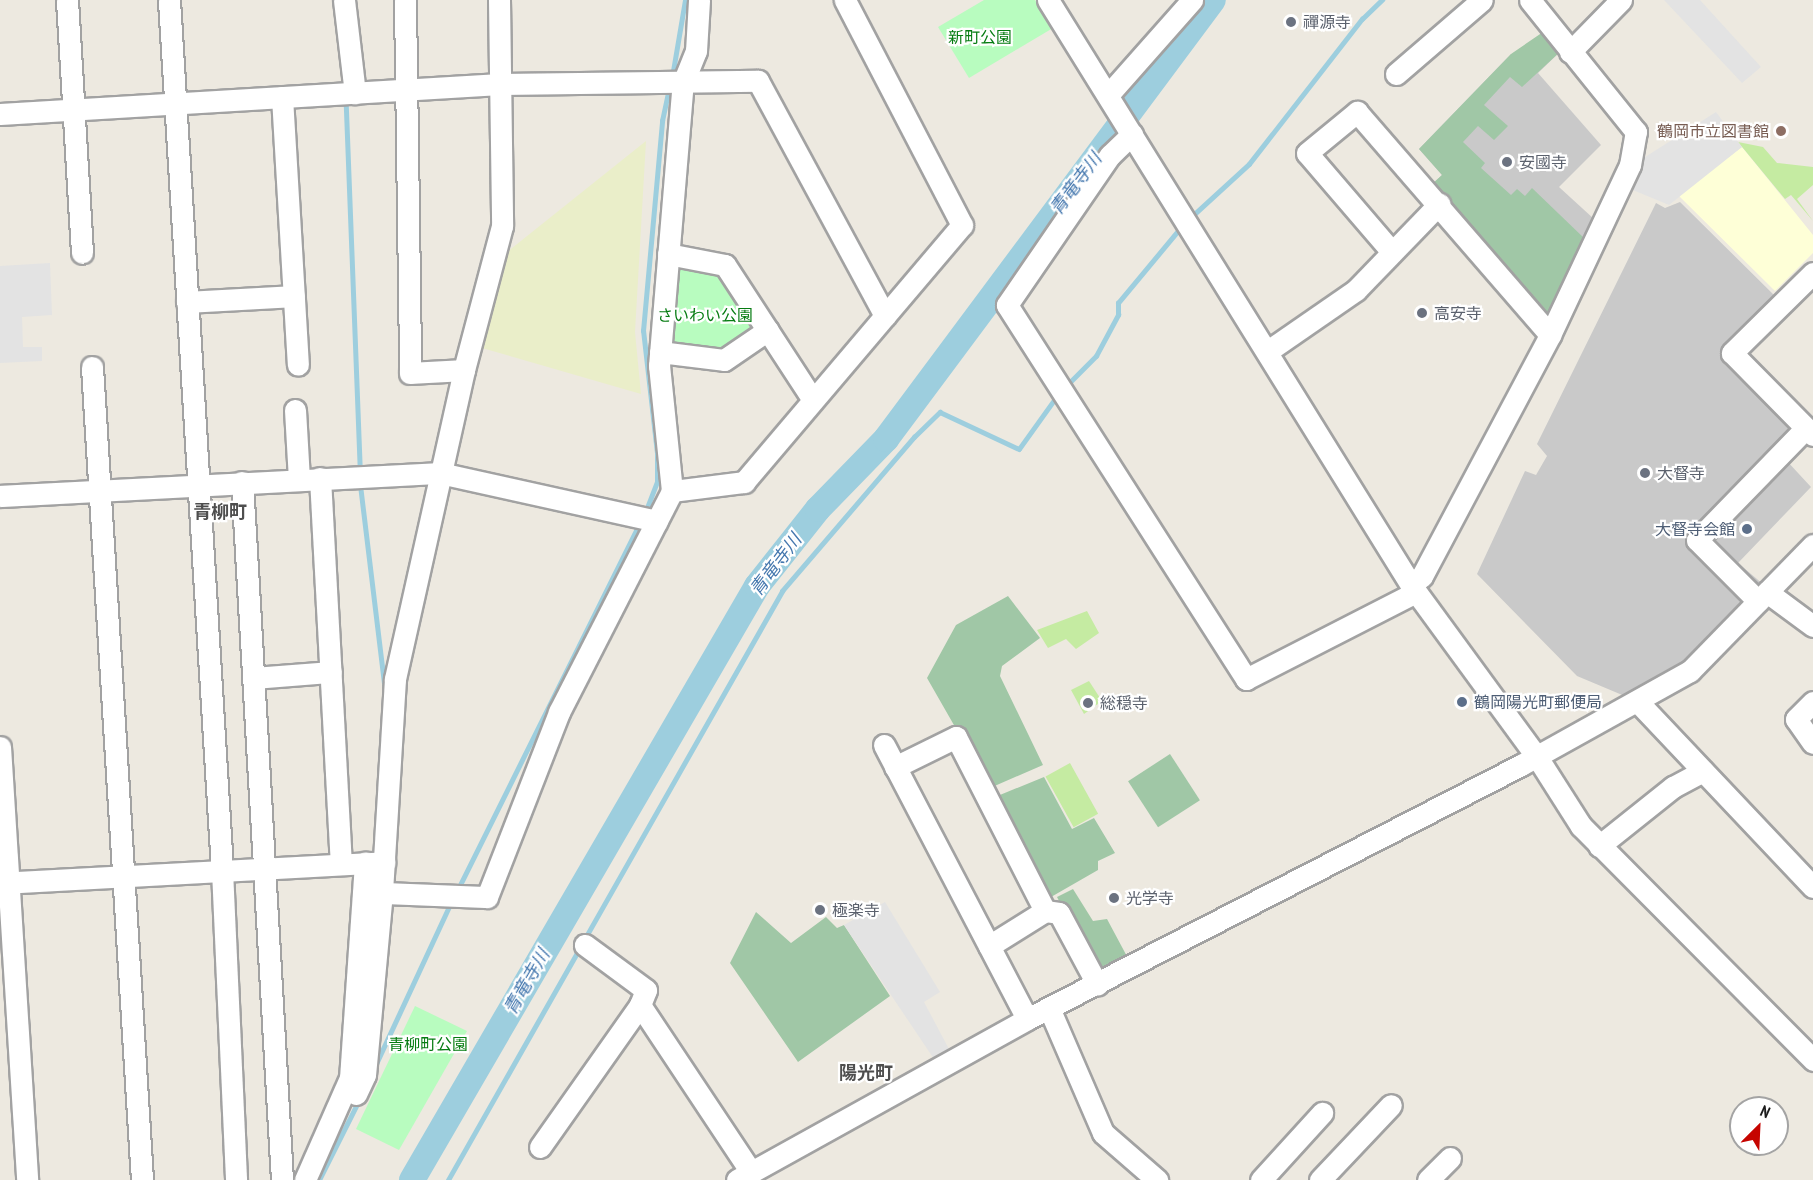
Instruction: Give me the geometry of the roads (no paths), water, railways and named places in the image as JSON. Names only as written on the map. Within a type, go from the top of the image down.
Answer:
[{"type":"street","points":[[67,0],[82,253]]},
{"type":"street","points":[[169,0],[222,870],[236,1180]]},
{"type":"street","points":[[344,0],[355,93]]},
{"type":"street","points":[[405,0],[410,373],[464,370]]},
{"type":"street","points":[[305,1180],[350,1077],[395,679],[464,370],[502,226],[499,0]]},
{"type":"street","points":[[382,893],[487,897],[559,712],[672,491],[660,352],[683,83],[696,51],[699,0]]},
{"type":"street","points":[[672,491],[744,482],[962,225],[845,0]]},
{"type":"street","points":[[1048,0],[1268,351],[1413,589],[1537,757],[1566,805],[1599,846],[1813,1060]]},
{"type":"street","points":[[1107,95],[1192,0]]},
{"type":"street","points":[[1396,74],[1482,0]]},
{"type":"street","points":[[1132,134],[1110,155],[1007,305],[1246,679],[1413,589],[1550,335],[1630,165],[1636,132],[1530,0]]},
{"type":"street","points":[[1570,52],[1621,0]]},
{"type":"street","points":[[0,114],[500,84],[758,81],[885,316]]},
{"type":"street","points":[[282,98],[298,365]]},
{"type":"street","points":[[1392,252],[1307,153],[1357,112],[1550,335]]},
{"type":"street","points":[[1268,351],[1356,290],[1439,204]]},
{"type":"street","points":[[668,254],[725,265],[813,400]]},
{"type":"street","points":[[1813,273],[1732,353],[1810,432],[1696,540],[1762,597],[1813,626]]},
{"type":"street","points":[[187,302],[294,296]]},
{"type":"street","points":[[660,352],[724,360],[768,330]]},
{"type":"street","points":[[92,367],[142,1180]]},
{"type":"street","points":[[295,410],[299,479]]},
{"type":"street","points":[[0,496],[440,473],[657,521]]},
{"type":"street","points":[[320,478],[341,863]]},
{"type":"street","points":[[242,482],[266,866],[282,1180]]},
{"type":"street","points":[[640,1005],[744,1176],[1027,1019],[1537,757],[1690,671],[1813,545]]},
{"type":"street","points":[[254,678],[331,672]]},
{"type":"street","points":[[1637,701],[1703,771],[1809,876]]},
{"type":"street","points":[[1813,702],[1796,719],[1813,743]]},
{"type":"street","points":[[895,767],[956,737],[1045,911]]},
{"type":"street","points":[[884,745],[1027,1019]]},
{"type":"street","points":[[0,747],[4,883],[27,1180]]},
{"type":"street","points":[[1599,846],[1673,788],[1703,771]]},
{"type":"street","points":[[4,883],[266,866],[374,862]]},
{"type":"street","points":[[338,1131],[365,1075],[382,893],[374,862]]},
{"type":"street","points":[[989,946],[1045,911],[1059,912],[1097,984]]},
{"type":"street","points":[[540,1147],[640,1005],[646,990],[585,945]]},
{"type":"street","points":[[1049,1008],[1103,1133],[1156,1180]]},
{"type":"street","points":[[1320,1180],[1391,1105]]},
{"type":"street","points":[[1261,1180],[1322,1113]]},
{"type":"street","points":[[1428,1180],[1450,1158]]},
{"type":"waterway","points":[[672,77],[685,0]]},
{"type":"waterway","name":"青竜寺川","points":[[412,1180],[757,586],[818,509],[886,439],[1213,0]]},
{"type":"waterway","points":[[1189,219],[1249,164],[1362,19],[1382,0]]},
{"type":"waterway","points":[[645,513],[657,482],[657,453],[643,331],[662,121],[669,88]]},
{"type":"waterway","points":[[346,98],[360,470]]},
{"type":"waterway","points":[[1067,385],[1096,356],[1118,315],[1118,303],[1181,227]]},
{"type":"waterway","points":[[584,940],[782,591],[914,437],[940,412],[1019,449],[1057,396]]},
{"type":"waterway","points":[[360,481],[385,688]]},
{"type":"waterway","points":[[458,889],[640,523]]},
{"type":"waterway","points":[[375,1066],[451,902]]},
{"type":"waterway","points":[[448,1180],[580,948]]},
{"type":"waterway","points":[[319,1180],[359,1100]]},
{"type":"place","name":"禪源寺","points":[[1291,22]]},
{"type":"place","name":"鶴岡市立図書館","points":[[1781,131]]},
{"type":"place","name":"安國寺","points":[[1507,162]]},
{"type":"place","name":"高安寺","points":[[1422,313]]},
{"type":"place","name":"大督寺","points":[[1645,473]]},
{"type":"place","name":"大督寺会館","points":[[1747,529]]},
{"type":"place","name":"鶴岡陽光町郵便局","points":[[1462,702]]},
{"type":"place","name":"総穏寺","points":[[1088,703]]},
{"type":"place","name":"光学寺","points":[[1114,898]]},
{"type":"place","name":"極楽寺","points":[[820,910]]},
{"type":"district","name":"青柳町","points":[[220,512]]},
{"type":"district","name":"陽光町","points":[[866,1073]]},
{"type":"park label","name":"新町公園","points":[[980,37]]},
{"type":"park label","name":"さいわい公園","points":[[705,315]]},
{"type":"park label","name":"青柳町公園","points":[[428,1044]]}]
